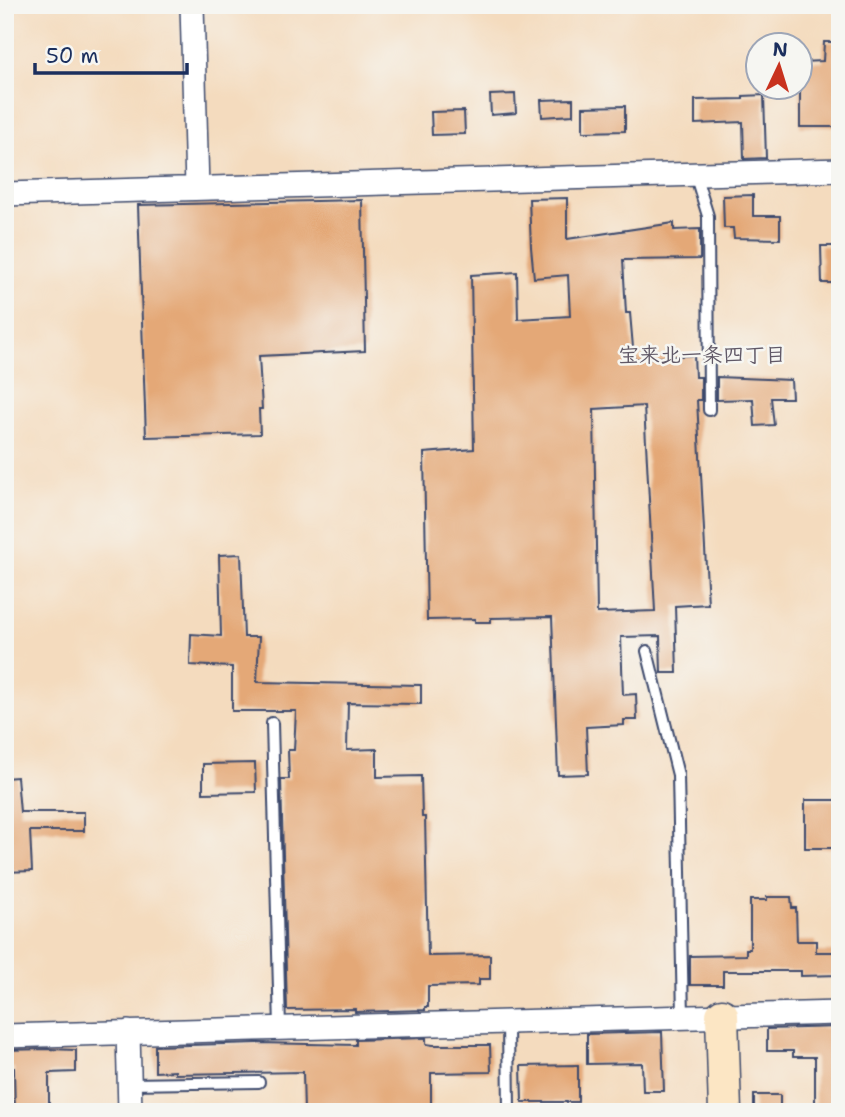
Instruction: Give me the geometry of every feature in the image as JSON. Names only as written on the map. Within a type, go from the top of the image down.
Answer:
[{"type":"street","points":[[192,5],[197,188]]},
{"type":"street","points":[[5,194],[840,170]]},
{"type":"street","points":[[5,1036],[840,1013]]},
{"type":"street","points":[[722,1015],[725,1112]]},
{"type":"street","points":[[128,1032],[130,1112]]},
{"type":"lane","points":[[695,174],[708,216],[709,410]]},
{"type":"lane","points":[[646,651],[678,775],[683,1017]]},
{"type":"lane","points":[[272,723],[280,1028]]},
{"type":"lane","points":[[508,1021],[509,1112]]},
{"type":"lane","points":[[129,1084],[259,1082]]},
{"type":"building","points":[[824,42],[840,42],[840,127],[800,127],[800,102],[814,102],[814,61],[823,61]]},
{"type":"building","points":[[515,94],[516,113],[491,115],[490,95]]},
{"type":"building","points":[[743,96],[744,102],[764,102],[766,158],[744,159],[743,122],[695,124],[695,100],[743,99]]},
{"type":"building","points":[[573,99],[573,115],[542,117],[541,100]]},
{"type":"building","points":[[625,106],[625,131],[583,132],[583,107]]},
{"type":"building","points":[[464,111],[465,134],[432,135],[431,112]]},
{"type":"building","points":[[753,195],[753,216],[780,216],[780,239],[734,238],[733,228],[724,228],[723,196]]},
{"type":"building","points":[[567,198],[567,239],[674,223],[674,230],[700,229],[700,259],[623,260],[626,313],[630,313],[634,359],[694,355],[695,377],[701,377],[701,400],[697,400],[708,604],[675,606],[677,673],[661,673],[660,636],[621,637],[623,695],[636,694],[637,720],[624,720],[624,725],[586,727],[588,774],[558,775],[552,617],[491,618],[491,622],[475,622],[475,619],[427,620],[424,453],[474,449],[471,275],[517,272],[518,319],[570,316],[568,275],[534,278],[529,199]],"holes":[[[644,406],[655,611],[597,613],[594,409]]]},
{"type":"building","points":[[362,200],[365,351],[259,356],[262,409],[259,409],[260,434],[146,437],[138,205]]},
{"type":"building","points":[[821,246],[840,246],[840,283],[822,283]]},
{"type":"building","points":[[717,377],[791,380],[792,398],[771,398],[774,425],[755,426],[753,399],[717,400]]},
{"type":"building","points":[[241,554],[244,637],[259,637],[257,682],[421,685],[421,704],[348,703],[347,750],[377,749],[377,777],[421,776],[422,817],[425,817],[428,956],[490,955],[490,979],[479,979],[479,985],[428,986],[428,1007],[425,1007],[425,1010],[287,1010],[281,779],[289,779],[288,750],[294,750],[296,711],[232,711],[232,667],[190,665],[191,634],[221,636],[219,555]]},
{"type":"building","points":[[255,763],[256,792],[203,793],[203,764]]},
{"type":"building","points":[[17,777],[20,812],[84,812],[84,831],[30,831],[32,871],[5,872],[5,778]]},
{"type":"building","points":[[805,800],[840,800],[840,848],[805,848]]},
{"type":"building","points":[[767,897],[791,897],[792,908],[796,908],[797,941],[816,941],[816,952],[840,952],[840,975],[801,976],[801,971],[723,971],[723,985],[690,985],[690,956],[746,955],[746,949],[750,949],[750,900],[767,900]]},
{"type":"building","points":[[840,1027],[840,1112],[815,1112],[815,1057],[793,1057],[793,1051],[767,1051],[767,1029]]},
{"type":"building","points":[[662,1032],[664,1091],[643,1091],[642,1063],[587,1064],[587,1034]]},
{"type":"building","points":[[426,1038],[426,1044],[433,1045],[490,1045],[491,1072],[431,1073],[431,1112],[304,1112],[303,1072],[155,1072],[155,1046],[258,1043],[356,1045],[356,1040]]},
{"type":"building","points":[[5,1050],[76,1050],[76,1072],[49,1073],[49,1112],[15,1112],[14,1068],[5,1068]]},
{"type":"building","points":[[578,1065],[578,1102],[522,1102],[521,1066]]},
{"type":"building","points":[[754,1095],[780,1095],[780,1112],[754,1112]]},
{"type":"district","name":"宝来北一条四丁目","points":[[702,355]]}]
